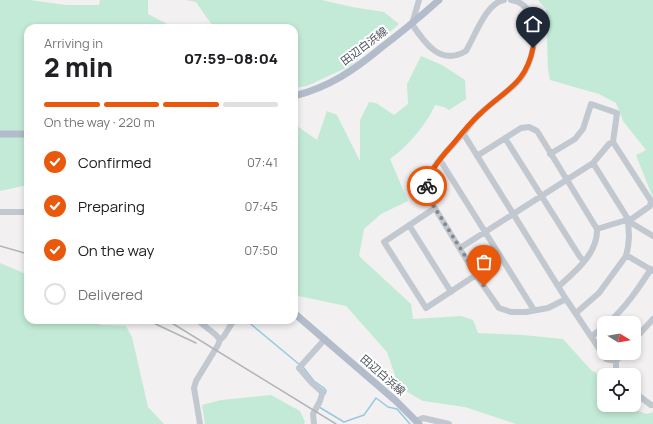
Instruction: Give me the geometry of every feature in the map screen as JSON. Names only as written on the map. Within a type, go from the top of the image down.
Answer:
[{"type":"main road","name":"田辺白浜線","points":[[298,95],[329,84],[359,66],[412,24],[439,0]]},
{"type":"main road","points":[[0,134],[24,134]]},
{"type":"main road","name":"田辺白浜線","points":[[298,316],[396,401],[418,423]]},
{"type":"street","points":[[419,0],[412,24],[432,49],[448,57],[466,51],[489,10],[492,6],[504,0]]},
{"type":"street","points":[[511,0],[522,4],[528,11],[533,21],[534,34],[531,59],[520,80],[481,113],[440,160],[429,175],[426,188],[428,197],[476,275],[499,308],[511,312],[534,310],[548,308],[566,299]]},
{"type":"street","points":[[550,154],[575,139],[583,129],[591,104],[617,113],[613,142],[651,201],[650,206],[628,219],[597,229]]},
{"type":"street","points":[[477,156],[521,128],[530,127],[537,132],[567,179],[597,229],[597,240],[577,270],[559,286]]},
{"type":"street","points":[[463,133],[566,299],[606,359],[616,361],[616,368]]},
{"type":"street","points":[[505,138],[580,257],[584,261]]},
{"type":"street","points":[[460,248],[593,163],[609,144],[613,142]]},
{"type":"street","points":[[440,160],[534,310]]},
{"type":"street","points":[[593,163],[628,219],[633,224],[653,236]]},
{"type":"street","points":[[435,208],[384,242],[426,308],[476,275]]},
{"type":"street","points":[[0,212],[24,212]]},
{"type":"street","points":[[576,313],[599,293],[626,255],[629,242],[628,219]]},
{"type":"street","points":[[409,225],[451,292]]},
{"type":"street","points":[[616,316],[633,298],[652,270],[626,255]]},
{"type":"street","points":[[641,332],[653,319]]},
{"type":"street","points":[[202,324],[220,340]]},
{"type":"street","points":[[200,424],[194,388],[196,381],[231,324]]},
{"type":"street","points":[[592,336],[597,332]]},
{"type":"street","points":[[314,424],[312,414],[320,401],[322,392],[299,368],[325,339]]},
{"type":"street","points":[[641,397],[653,405]]},
{"type":"street","points":[[418,423],[423,418],[449,424]]},
{"type":"green space","points":[[0,0],[30,0],[66,5],[99,5],[100,0],[148,0],[148,14],[167,24],[24,24],[24,186],[0,191]]},
{"type":"green space","points":[[186,0],[322,0],[384,12],[399,24],[350,66],[307,86],[298,87],[298,24],[211,24],[196,2]]},
{"type":"green space","points":[[538,0],[653,0],[653,198],[636,155],[646,150],[623,121],[616,103],[599,94],[550,80],[548,70],[546,9]]},
{"type":"green space","points":[[421,56],[442,65],[465,80],[466,99],[449,110],[435,105],[427,120],[416,135],[390,159],[408,201],[381,214],[364,229],[359,256],[411,304],[413,319],[461,316],[473,320],[478,333],[563,339],[591,370],[597,373],[597,412],[641,412],[647,414],[653,412],[653,424],[516,424],[465,407],[423,401],[399,387],[387,352],[346,306],[298,296],[298,127],[317,140],[327,111],[337,115],[360,161],[360,120],[369,102],[376,103],[394,115],[408,104],[407,84]]},
{"type":"green space","points":[[0,263],[24,273],[24,324],[99,324],[126,326],[132,337],[148,407],[164,424],[0,424]]},
{"type":"green space","points":[[271,395],[300,411],[305,422],[304,424],[205,424],[202,405],[221,400]]},
{"type":"waterway","points":[[251,324],[300,365]]},
{"type":"waterway","points":[[303,367],[314,381],[324,388],[326,391],[325,394]]},
{"type":"waterway","points":[[319,407],[344,422],[364,415],[376,398],[388,407],[397,409],[410,424]]},
{"type":"railway","points":[[0,246],[24,253]]},
{"type":"railway","points":[[156,324],[196,343]]},
{"type":"railway","points":[[174,324],[336,424]]},
{"type":"way so far","points":[[427,186],[428,197],[484,286]]},
{"type":"route","points":[[427,186],[429,175],[433,169],[471,123],[520,80],[531,59],[533,48]]}]
